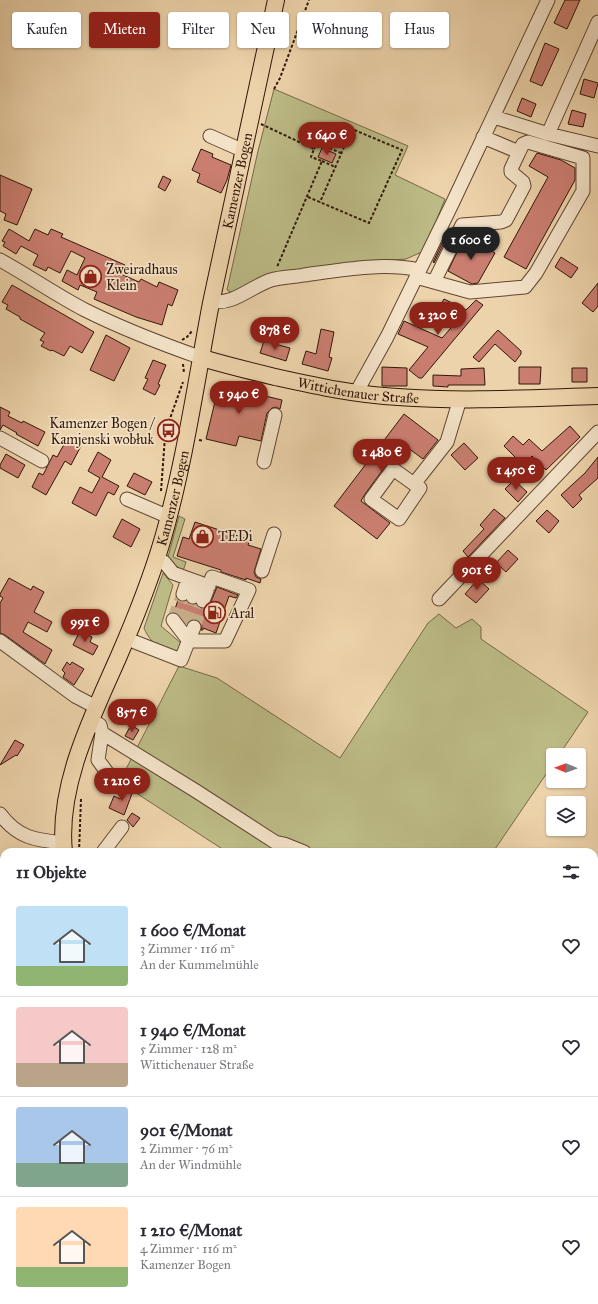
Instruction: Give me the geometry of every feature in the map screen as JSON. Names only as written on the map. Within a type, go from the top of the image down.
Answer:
[{"type":"main road","name":"Kamenzer Bogen","points":[[63,848],[63,824],[66,801],[72,776],[93,713],[126,638],[148,582],[163,514],[187,436],[212,301],[276,0]]},
{"type":"main road","name":"Wittichenauer Straße","points":[[202,358],[319,387],[356,393],[398,397],[460,399],[598,396]]},
{"type":"street","points":[[356,393],[387,337],[453,202],[548,0]]},
{"type":"street","points":[[548,134],[598,22]]},
{"type":"street","points":[[494,116],[548,134],[598,146]]},
{"type":"street","points":[[210,136],[244,151]]},
{"type":"street","points":[[483,137],[519,152]]},
{"type":"street","points":[[212,301],[218,303],[227,301],[271,280],[352,268],[406,267],[434,282],[470,292],[525,287],[536,273],[583,191],[583,158],[528,142],[524,144],[511,169],[511,172],[523,182],[524,186],[506,220],[501,222],[462,225],[434,282]]},
{"type":"street","name":"Wittichenauer Straße","points":[[0,260],[85,310],[156,342],[202,358]]},
{"type":"street","points":[[414,484],[447,442],[460,399]]},
{"type":"street","points":[[264,462],[275,415]]},
{"type":"street","points":[[439,599],[598,432]]},
{"type":"street","points":[[0,438],[42,461]]},
{"type":"street","points":[[127,499],[163,514]]},
{"type":"street","points":[[262,571],[274,534]]},
{"type":"street","points":[[164,562],[173,573],[198,582],[212,577],[249,590],[225,641],[189,641]]},
{"type":"street","points":[[198,582],[193,597],[198,582]]},
{"type":"street","points":[[135,642],[181,660],[189,641],[184,624]]},
{"type":"street","points":[[0,641],[75,696],[93,713],[100,725],[102,733],[98,760],[109,775]]},
{"type":"street","points":[[102,733],[196,790],[283,848]]},
{"type":"street","points":[[0,814],[11,827],[22,835],[63,848]]},
{"type":"street","points":[[106,848],[122,827]]},
{"type":"street","points":[[283,848],[281,843],[294,848]]},
{"type":"path","points":[[274,88],[280,78],[309,0]]},
{"type":"path","points":[[258,123],[314,149]]},
{"type":"path","points":[[308,197],[369,223],[402,150],[352,129],[340,153],[320,202]]},
{"type":"path","points":[[335,167],[311,156],[317,143],[340,153]]},
{"type":"path","points":[[271,280],[322,162]]},
{"type":"path","points":[[163,514],[162,484],[165,437],[167,427],[184,379]]},
{"type":"path","points":[[79,848],[81,797]]},
{"type":"shaded area","points":[[274,89],[408,146],[395,175],[445,199],[424,251],[406,259],[355,262],[231,292],[227,290],[258,151]]},
{"type":"shaded area","points":[[179,516],[185,519],[173,557],[186,562],[183,571],[172,563],[168,557]]},
{"type":"shaded area","points":[[163,573],[173,585],[161,626],[182,644],[179,651],[170,650],[155,644],[144,628]]},
{"type":"shaded area","points":[[439,614],[456,628],[472,619],[481,627],[481,639],[588,712],[564,748],[546,748],[546,774],[496,848],[221,848],[136,793],[124,773],[179,666],[217,678],[340,758],[428,623]]},
{"type":"building","points":[[565,0],[580,0],[567,29],[554,23]]},
{"type":"building","points":[[545,43],[559,49],[542,86],[530,81]]},
{"type":"building","points":[[584,79],[598,83],[594,98],[580,94]]},
{"type":"building","points":[[522,98],[536,104],[531,117],[517,111]]},
{"type":"building","points":[[572,110],[586,114],[583,127],[568,124]]},
{"type":"building","points":[[322,148],[336,154],[332,163],[318,157]]},
{"type":"building","points":[[201,149],[213,154],[212,157],[231,165],[227,180],[221,193],[197,182],[200,174],[192,170]]},
{"type":"building","points":[[537,153],[561,160],[575,168],[575,180],[526,269],[504,257],[548,177],[529,166]]},
{"type":"building","points":[[0,175],[32,189],[17,225],[4,220],[6,214],[0,211]]},
{"type":"building","points":[[163,176],[171,180],[165,191],[158,187]]},
{"type":"building","points":[[449,228],[451,229],[434,263],[433,262]]},
{"type":"building","points":[[9,229],[29,241],[35,229],[48,235],[51,229],[63,234],[61,237],[125,265],[121,274],[139,282],[141,279],[157,287],[159,282],[178,290],[172,306],[168,304],[162,325],[136,317],[94,299],[97,292],[80,285],[78,290],[62,281],[67,270],[77,275],[85,258],[71,251],[60,273],[48,267],[46,271],[33,265],[38,255],[21,246],[16,254],[3,246],[5,242],[2,241]]},
{"type":"building","points":[[465,236],[495,253],[478,283],[472,284],[448,271]]},
{"type":"building","points":[[561,257],[578,268],[571,278],[555,267]]},
{"type":"building","points":[[598,283],[598,306],[593,312],[582,303]]},
{"type":"building","points":[[12,285],[94,332],[82,353],[70,346],[64,356],[41,346],[44,342],[40,340],[45,333],[6,309],[8,305],[2,302]]},
{"type":"building","points":[[444,299],[466,310],[476,300],[483,305],[422,378],[419,378],[409,370],[428,347],[398,334],[404,321],[442,338],[459,319],[439,308]]},
{"type":"building","points":[[321,329],[334,332],[329,357],[332,358],[328,371],[302,364],[306,351],[316,354]]},
{"type":"building","points":[[498,330],[521,351],[521,354],[515,362],[495,344],[479,362],[473,357]]},
{"type":"building","points":[[106,335],[130,348],[114,381],[90,370]]},
{"type":"building","points":[[264,341],[290,348],[286,361],[260,353]]},
{"type":"building","points":[[153,360],[166,365],[158,384],[160,385],[155,395],[143,389],[148,379],[145,378]]},
{"type":"building","points":[[382,367],[407,368],[407,386],[382,386]]},
{"type":"building","points":[[519,367],[541,367],[540,384],[519,384]]},
{"type":"building","points":[[484,368],[485,385],[448,385],[448,387],[433,386],[433,375],[461,376],[461,369]]},
{"type":"building","points":[[572,368],[587,368],[587,382],[572,382]]},
{"type":"building","points":[[219,385],[282,400],[280,409],[276,407],[272,408],[267,413],[261,441],[239,436],[236,446],[206,439]]},
{"type":"building","points":[[0,407],[10,412],[8,416],[22,423],[23,421],[45,432],[38,446],[3,425],[0,430]]},
{"type":"building","points":[[404,414],[438,440],[423,459],[404,445],[391,462],[387,464],[365,494],[361,501],[390,523],[377,539],[334,506]]},
{"type":"building","points":[[570,426],[580,437],[546,470],[532,456],[523,465],[504,446],[513,436],[523,445],[529,439],[542,451]]},
{"type":"building","points":[[67,439],[81,446],[71,465],[65,461],[46,495],[32,487],[39,473],[43,475],[53,455],[57,457]]},
{"type":"building","points":[[464,443],[478,458],[465,470],[451,455]]},
{"type":"building","points":[[98,452],[111,460],[102,477],[119,486],[114,495],[108,492],[96,516],[72,503],[80,487],[92,493],[100,478],[88,471]]},
{"type":"building","points":[[6,454],[25,465],[18,478],[0,468]]},
{"type":"building","points":[[598,457],[598,478],[579,495],[582,499],[573,508],[561,495],[585,473]]},
{"type":"building","points":[[134,473],[152,482],[145,495],[127,486]]},
{"type":"building","points":[[514,480],[527,492],[518,502],[505,489]]},
{"type":"building","points":[[494,509],[505,518],[468,557],[463,551],[484,529],[480,525]]},
{"type":"building","points":[[547,510],[559,521],[549,533],[536,521]]},
{"type":"building","points":[[122,519],[140,529],[131,547],[113,537]]},
{"type":"building","points":[[195,522],[250,540],[248,545],[261,549],[254,572],[256,577],[261,579],[260,583],[221,572],[221,570],[177,556],[183,537],[189,539]]},
{"type":"building","points":[[508,550],[518,559],[506,572],[496,563]]},
{"type":"building","points":[[9,578],[31,590],[33,586],[44,592],[34,612],[52,622],[47,632],[28,622],[23,632],[52,650],[45,664],[0,633],[0,603],[3,598],[0,594]]},
{"type":"building","points":[[478,579],[489,589],[476,603],[465,594]]},
{"type":"building","points":[[217,587],[238,595],[236,598],[229,596],[216,633],[203,628],[203,630],[201,630],[202,626],[197,619],[189,621],[186,624],[179,615],[174,612],[178,600],[181,602],[186,601],[191,605],[196,604],[201,609],[208,607]]},
{"type":"building","points":[[80,631],[92,637],[90,642],[98,646],[93,655],[73,645]]},
{"type":"building","points":[[67,662],[70,665],[72,662],[84,669],[74,685],[63,677],[65,673],[62,670]]},
{"type":"building","points":[[131,725],[139,730],[133,740],[125,736]]},
{"type":"building","points":[[15,740],[24,745],[17,756],[16,755],[0,765]]},
{"type":"building","points":[[124,788],[133,791],[124,815],[109,808],[114,796],[120,799]]},
{"type":"building","points":[[132,813],[140,818],[133,827],[127,820]]},
{"type":"tunnel","points":[[173,620],[183,594]]},
{"type":"tunnel","points":[[183,623],[193,597]]},
{"type":"tunnel","points":[[194,627],[203,601]]},
{"type":"place","name":"Zweiradhaus Klein","points":[[91,277]]},
{"type":"place","name":"Kamenzer Bogen / Kamjenski wobłuk","points":[[169,431]]},
{"type":"place","name":"TEDi","points":[[203,536]]},
{"type":"place","name":"Aral","points":[[215,613]]}]
